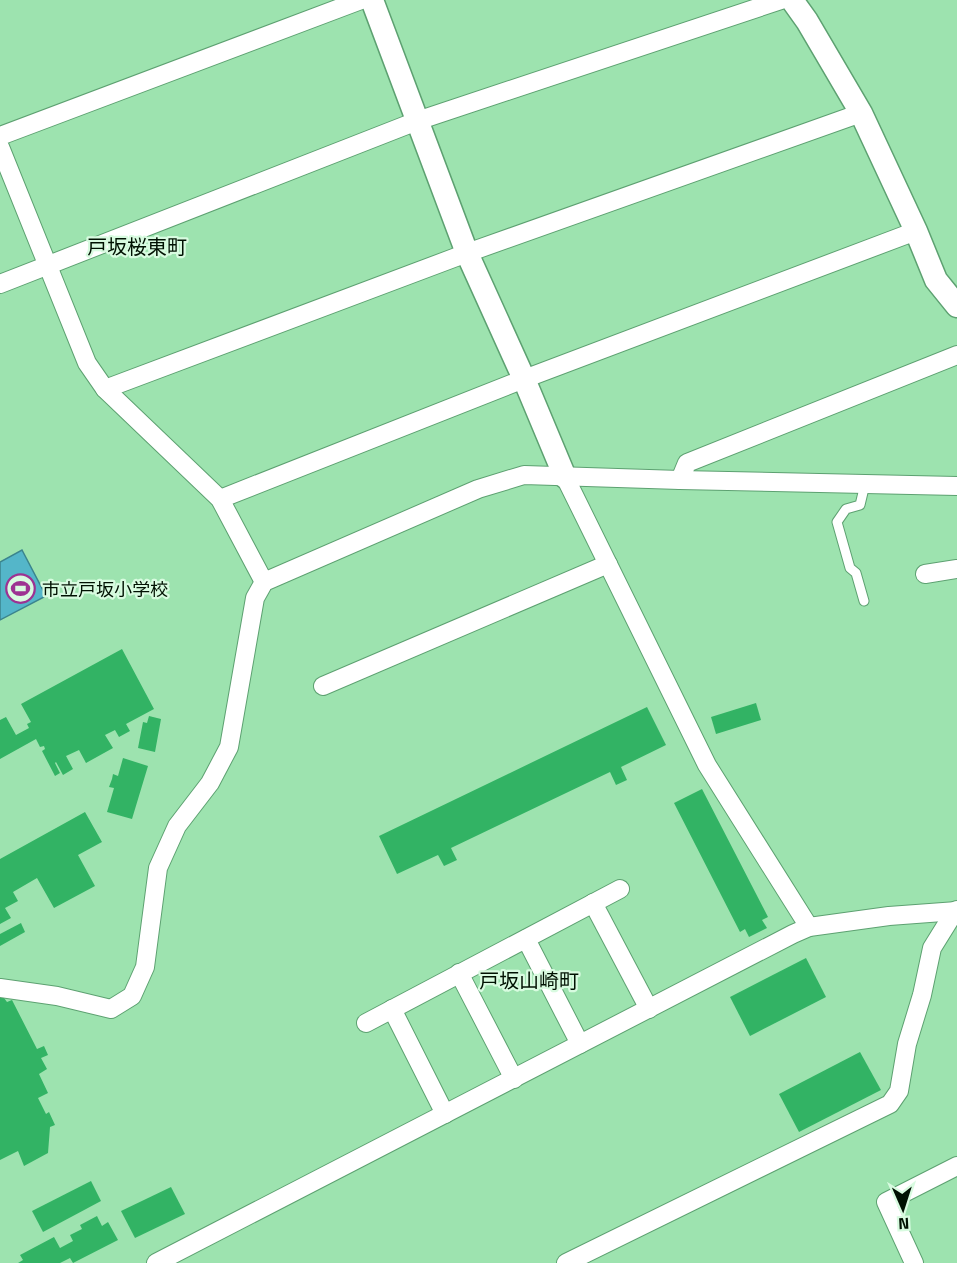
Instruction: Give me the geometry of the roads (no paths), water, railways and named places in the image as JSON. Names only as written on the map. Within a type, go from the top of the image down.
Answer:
[{"type":"street","points":[[0,136],[361,0]]},
{"type":"street","points":[[372,0],[467,253],[565,477],[707,765],[809,927]]},
{"type":"street","points":[[0,284],[417,121],[782,0]]},
{"type":"street","points":[[792,0],[807,21],[861,113],[916,231],[936,280],[957,306]]},
{"type":"street","points":[[105,389],[467,253],[861,113]]},
{"type":"street","points":[[0,147],[87,363],[105,389],[220,499],[264,582]]},
{"type":"street","points":[[220,499],[524,379],[916,231]]},
{"type":"street","points":[[680,480],[687,463],[957,355]]},
{"type":"street","points":[[0,988],[57,996],[111,1009],[132,996],[145,967],[158,868],[177,826],[210,783],[229,747],[255,598],[264,582],[478,489],[524,476],[957,486]]},
{"type":"street","points":[[323,686],[608,564]]},
{"type":"street","points":[[925,574],[957,569]]},
{"type":"street","points":[[366,1023],[620,889]]},
{"type":"street","points":[[593,903],[649,1009]]},
{"type":"street","points":[[156,1263],[793,934],[809,927],[889,916],[956,911]]},
{"type":"street","points":[[566,1263],[890,1104],[899,1091],[907,1044],[922,995],[932,948],[956,911]]},
{"type":"street","points":[[526,939],[580,1044]]},
{"type":"street","points":[[459,974],[514,1078]]},
{"type":"street","points":[[392,1009],[445,1114]]},
{"type":"street","points":[[914,1263],[886,1202],[957,1166]]},
{"type":"lane","points":[[864,601],[856,573],[850,568],[837,522],[846,509],[860,505],[865,484]]},
{"type":"water","name":"市立戸坂小学校","points":[[22,550],[46,596],[0,620],[0,562]]},
{"type":"place","name":"市立戸坂小学校","points":[[21,589]]},
{"type":"district","name":"戸坂桜東町","points":[[137,246]]},
{"type":"district","name":"戸坂山崎町","points":[[529,980]]}]
